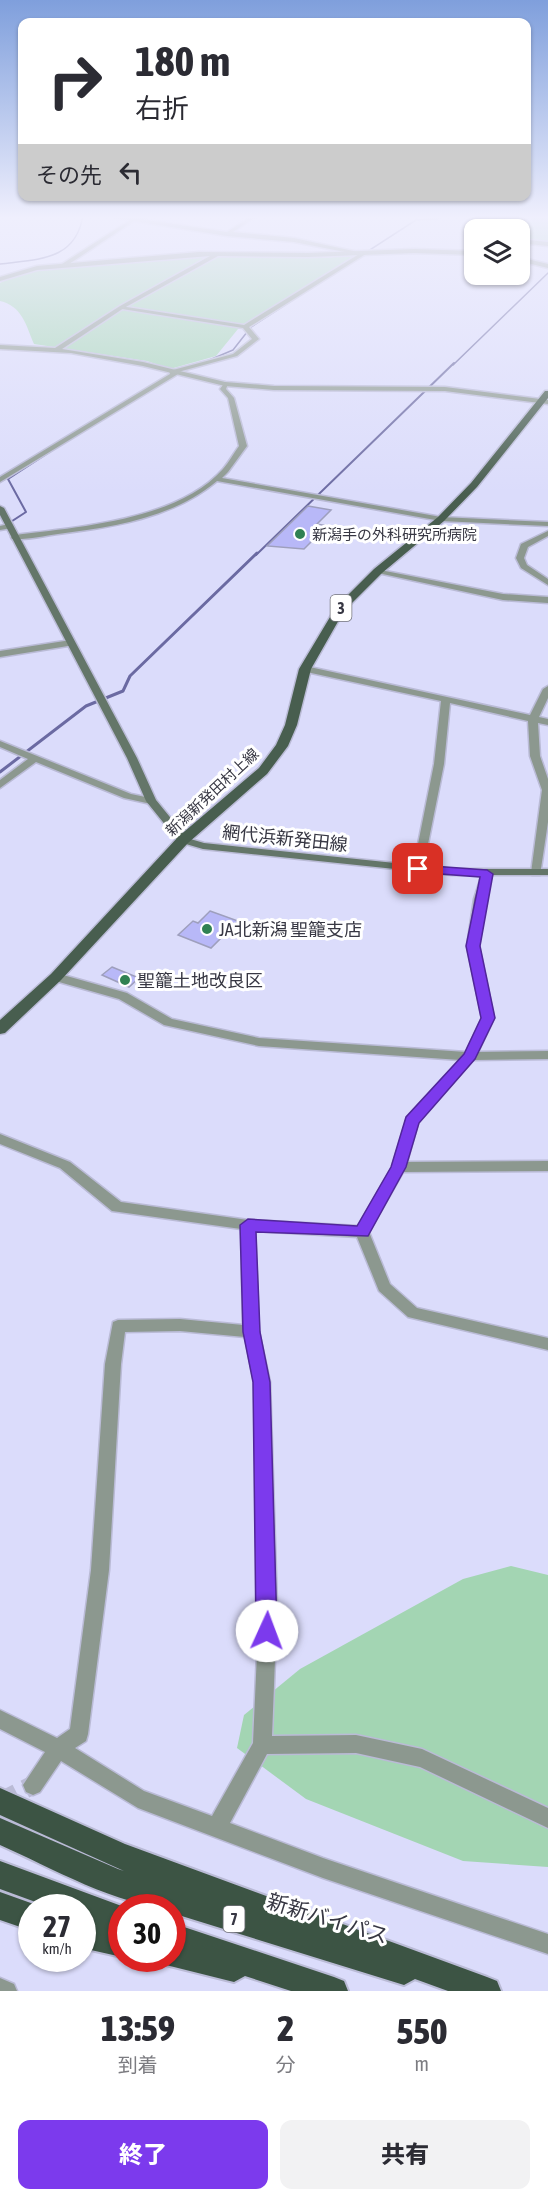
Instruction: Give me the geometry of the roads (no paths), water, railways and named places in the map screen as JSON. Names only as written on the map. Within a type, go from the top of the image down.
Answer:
[{"type":"highway","points":[[0,1801],[122,1856],[487,1991]]},
{"type":"highway","name":"新新バイパス","points":[[0,1831],[116,1882],[321,1947],[474,1991]]},
{"type":"highway","points":[[0,1875],[108,1915]]},
{"type":"highway","points":[[0,1906],[18,1912]]},
{"type":"highway","name":"7","points":[[186,1942],[327,1989]]},
{"type":"highway","points":[[186,1957],[327,1989]]},
{"type":"main road","name":"新潟新発田村上線","points":[[0,1029],[56,977],[183,840],[263,771],[282,746],[291,725],[305,669],[340,609],[378,571],[441,519],[474,486],[546,399]]},
{"type":"main road","points":[[0,508],[4,527],[15,537],[151,801],[183,840]]},
{"type":"main road","name":"網代浜新発田線","points":[[183,840],[203,846],[418,869],[487,874],[548,872]]},
{"type":"street","points":[[56,350],[121,308]]},
{"type":"street","points":[[0,480],[173,373],[242,351],[256,339],[245,327],[128,308]]},
{"type":"street","points":[[245,327],[276,308]]},
{"type":"street","points":[[0,346],[56,350],[143,364],[225,384],[274,388],[445,389],[546,399]]},
{"type":"street","points":[[15,537],[128,519],[181,503],[216,479],[232,464],[243,446],[231,398],[223,389],[225,384]]},
{"type":"street","points":[[216,479],[441,519],[548,524]]},
{"type":"street","points":[[545,581],[524,566],[520,558],[520,551],[529,541],[548,533]]},
{"type":"street","points":[[378,571],[503,597],[548,600]]},
{"type":"street","points":[[0,654],[71,643]]},
{"type":"street","points":[[305,669],[548,722]]},
{"type":"street","points":[[536,873],[547,790],[535,756],[533,719],[548,690]]},
{"type":"street","points":[[418,869],[439,764],[446,700]]},
{"type":"street","points":[[0,744],[128,796],[151,801]]},
{"type":"street","points":[[0,785],[36,758]]},
{"type":"street","points":[[362,1232],[399,1167],[412,1121],[470,1056],[488,1018],[473,946],[487,874]]},
{"type":"street","points":[[56,977],[123,996],[168,1022],[259,1042],[470,1056],[548,1055]]},
{"type":"street","points":[[0,1139],[65,1165],[117,1207],[248,1225],[362,1232]]},
{"type":"street","points":[[399,1167],[548,1166]]},
{"type":"street","points":[[217,1827],[262,1745],[268,1608],[262,1382],[252,1332],[248,1225]]},
{"type":"street","points":[[362,1232],[384,1287],[413,1313],[548,1344]]},
{"type":"street","points":[[33,1785],[58,1749],[80,1734],[100,1570],[113,1364],[118,1326],[180,1325],[252,1332]]},
{"type":"street","points":[[0,1719],[58,1749],[138,1798],[323,1868],[548,1944]]},
{"type":"street","points":[[262,1745],[356,1744],[422,1758],[548,1818]]},
{"type":"street","points":[[0,1988],[8,1991]]},
{"type":"waterway","points":[[207,361],[233,350],[251,327],[280,308]]},
{"type":"waterway","points":[[453,365],[512,308]]},
{"type":"waterway","points":[[256,555],[454,363]]},
{"type":"waterway","points":[[0,529],[26,512],[8,479],[51,451]]},
{"type":"waterway","points":[[0,772],[86,706],[123,691],[130,676],[257,553]]},
{"type":"tunnel","points":[[0,1802],[33,1785]]},
{"type":"place","name":"新潟手の外科研究所病院","points":[[300,534]]},
{"type":"place","name":"JA北新潟 聖籠支店","points":[[207,929]]},
{"type":"place","name":"聖籠土地改良区","points":[[125,980]]}]
